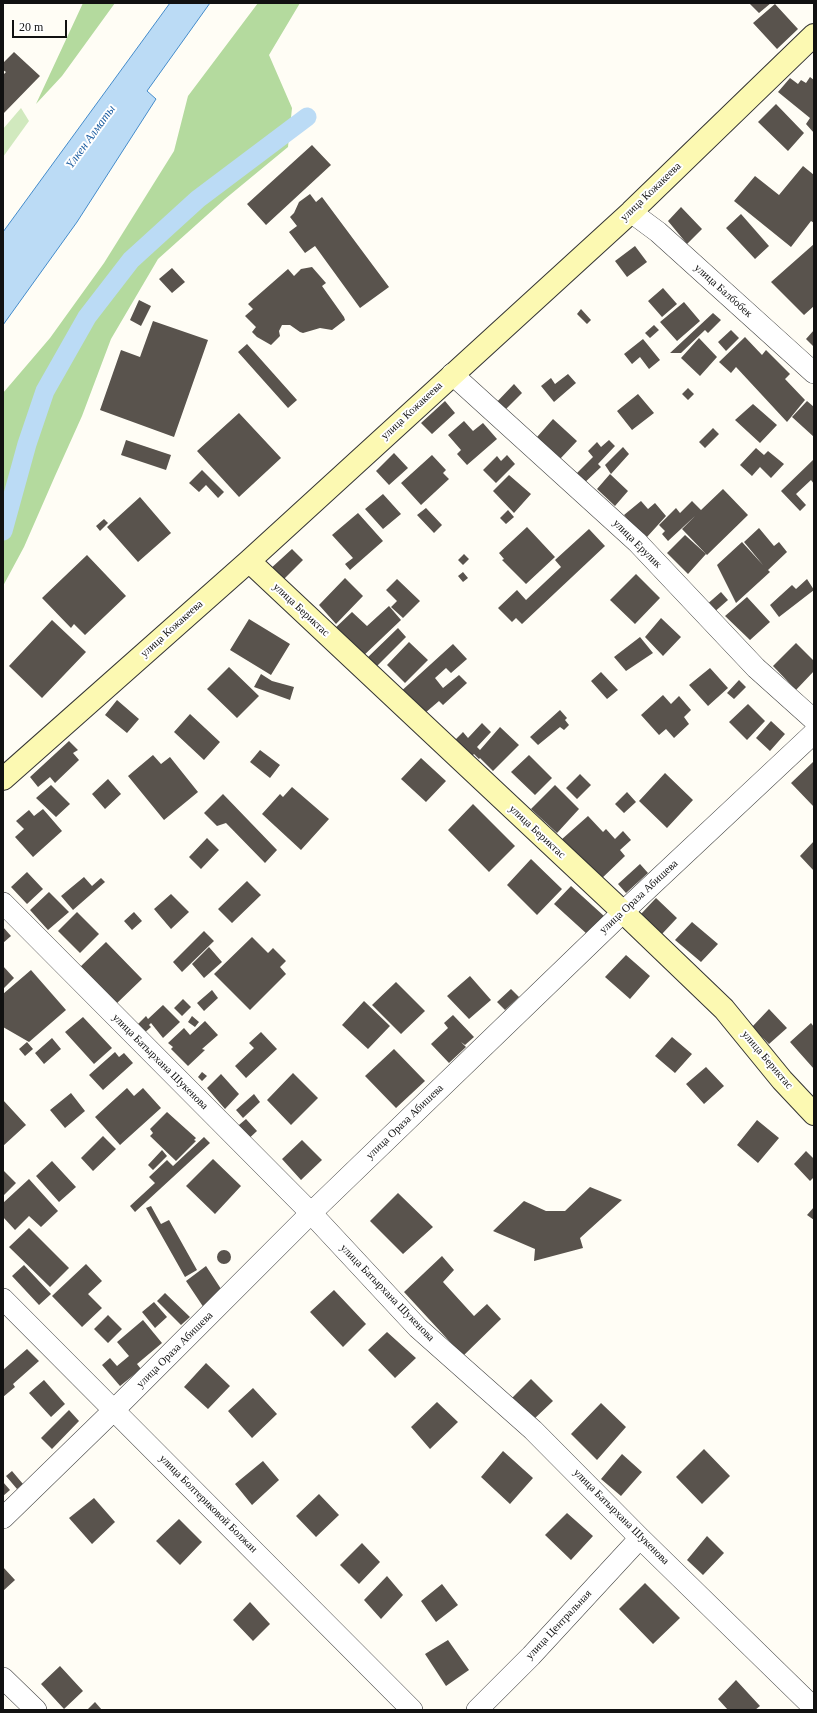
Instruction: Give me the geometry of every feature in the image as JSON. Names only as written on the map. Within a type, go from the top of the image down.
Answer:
[{"type":"street","name":"улица Кожакеева","points":[[3,779],[249,561],[631,212],[814,36]]},
{"type":"street","name":"улица Балбобек","points":[[631,212],[658,232],[814,373]]},
{"type":"street","name":"улица Ерулик","points":[[452,374],[637,542],[756,668],[814,720]]},
{"type":"street","name":"улица Бериктас","points":[[249,561],[623,912],[724,1009],[782,1080],[814,1114]]},
{"type":"street","name":"улица Ораза Абишева","points":[[3,1518],[114,1410],[311,1213],[623,912],[814,733]]},
{"type":"street","name":"улица Батырхана Шукенова","points":[[3,903],[311,1213],[418,1328],[533,1430],[640,1538],[814,1708]]},
{"type":"street","name":"улица Болтериковой Болжан","points":[[3,1299],[412,1710]]},
{"type":"street","name":"улица Центральная","points":[[477,1710],[531,1656],[640,1538]]},
{"type":"street","points":[[3,1678],[36,1710]]},
{"type":"green space","points":[[83,3],[115,3],[62,76],[36,104]]},
{"type":"green space","points":[[258,3],[300,3],[269,55],[292,108],[288,147],[225,199],[158,259],[111,339],[82,416],[24,547],[3,586],[3,393],[50,338],[104,263],[174,151],[188,96]]},
{"type":"green space","points":[[21,108],[29,121],[3,157],[3,129]]},
{"type":"water","name":"Үлкен Алматы","points":[[170,3],[210,3],[147,91],[156,99],[77,222],[3,325],[3,232]]},
{"type":"building","points":[[749,3],[771,3],[759,13]]},
{"type":"building","points":[[775,4],[798,29],[777,49],[753,23]]},
{"type":"building","points":[[14,52],[40,76],[3,114],[3,75],[6,72],[3,70],[3,63]]},
{"type":"building","points":[[810,77],[814,80],[814,133],[806,124],[810,118],[778,92],[790,78],[798,84],[801,80],[806,83]]},
{"type":"building","points":[[776,104],[804,133],[788,151],[758,122]]},
{"type":"building","points":[[312,145],[331,165],[266,225],[247,204]]},
{"type":"building","points":[[803,166],[814,175],[814,223],[811,221],[791,247],[734,201],[755,176],[779,195]]},
{"type":"building","points":[[310,194],[316,202],[322,197],[389,287],[360,308],[315,246],[305,253],[289,232],[297,226],[290,217],[294,213],[299,202]]},
{"type":"building","points":[[681,207],[702,229],[687,244],[668,221]]},
{"type":"building","points":[[741,214],[769,246],[755,259],[726,228]]},
{"type":"building","points":[[814,244],[814,306],[804,315],[771,282]]},
{"type":"building","points":[[635,246],[647,262],[627,277],[615,261]]},
{"type":"building","points":[[312,267],[326,283],[322,286],[345,320],[332,330],[320,328],[303,333],[290,325],[282,325],[279,331],[280,336],[271,345],[257,337],[252,332],[256,327],[245,316],[253,309],[248,304],[288,269],[294,276],[301,269]]},
{"type":"building","points":[[172,268],[185,282],[172,293],[159,279]]},
{"type":"building","points":[[663,288],[677,304],[662,317],[648,301]]},
{"type":"building","points":[[139,300],[151,306],[141,326],[130,320]]},
{"type":"building","points":[[684,302],[700,321],[677,341],[660,322]]},
{"type":"building","points":[[581,309],[591,320],[587,324],[577,314]]},
{"type":"building","points":[[713,313],[721,320],[708,333],[705,330],[681,353],[670,353]]},
{"type":"building","points":[[153,321],[208,340],[174,437],[100,410],[121,350],[140,357]]},
{"type":"building","points":[[654,325],[659,330],[650,338],[645,333]]},
{"type":"building","points":[[731,330],[739,338],[726,351],[718,342]]},
{"type":"building","points":[[814,330],[814,347],[806,339]]},
{"type":"building","points":[[745,337],[762,355],[766,350],[790,374],[785,379],[805,400],[787,422],[736,367],[731,373],[719,362]]},
{"type":"building","points":[[699,338],[717,357],[700,376],[681,358]]},
{"type":"building","points":[[643,339],[660,360],[649,369],[640,357],[632,364],[624,354]]},
{"type":"building","points":[[247,344],[297,400],[288,408],[238,352]]},
{"type":"building","points":[[568,374],[576,383],[554,402],[541,386],[551,378],[555,384]]},
{"type":"building","points":[[514,384],[522,393],[501,414],[493,406]]},
{"type":"building","points":[[688,388],[694,394],[688,400],[682,394]]},
{"type":"building","points":[[638,394],[654,413],[632,430],[617,411]]},
{"type":"building","points":[[445,401],[455,413],[432,434],[421,423]]},
{"type":"building","points":[[807,401],[814,407],[814,437],[792,417]]},
{"type":"building","points":[[753,404],[777,425],[760,443],[735,420]]},
{"type":"building","points":[[239,413],[281,458],[239,497],[197,451]]},
{"type":"building","points":[[553,419],[577,441],[560,459],[537,437]]},
{"type":"building","points":[[464,421],[473,431],[483,423],[497,439],[467,465],[457,454],[461,450],[448,435]]},
{"type":"building","points":[[713,428],[719,434],[705,448],[699,442]]},
{"type":"building","points":[[126,440],[171,455],[166,470],[121,455]]},
{"type":"building","points":[[609,440],[615,446],[598,464],[601,467],[579,488],[571,479],[593,457],[588,451],[597,442],[601,447]]},
{"type":"building","points":[[623,447],[629,454],[611,474],[605,465]]},
{"type":"building","points":[[756,448],[764,455],[768,451],[784,464],[771,478],[760,467],[752,476],[740,465]]},
{"type":"building","points":[[394,453],[408,468],[389,485],[376,471]]},
{"type":"building","points":[[432,455],[446,470],[443,473],[449,479],[421,505],[401,483]]},
{"type":"building","points":[[507,455],[515,464],[496,483],[483,470],[497,456],[501,461]]},
{"type":"building","points":[[814,459],[814,484],[811,480],[796,494],[806,505],[800,511],[781,491]]},
{"type":"building","points":[[202,470],[224,492],[218,498],[206,485],[199,492],[189,483]]},
{"type":"building","points":[[610,474],[628,491],[615,506],[597,489]]},
{"type":"building","points":[[509,475],[531,494],[514,513],[493,491]]},
{"type":"building","points":[[723,489],[748,515],[707,555],[682,529],[695,516],[668,541],[662,534],[665,531],[659,525],[676,508],[680,513],[692,501],[701,510]]},
{"type":"building","points":[[383,494],[401,514],[383,529],[365,509]]},
{"type":"building","points":[[140,497],[171,533],[138,562],[107,527]]},
{"type":"building","points":[[641,501],[648,509],[655,503],[666,516],[647,537],[644,534],[641,537],[624,515]]},
{"type":"building","points":[[426,508],[442,525],[434,533],[417,515]]},
{"type":"building","points":[[508,510],[514,517],[506,524],[500,518]]},
{"type":"building","points":[[358,513],[383,541],[350,570],[345,564],[353,558],[332,535]]},
{"type":"building","points":[[104,519],[108,523],[100,531],[96,526]]},
{"type":"building","points":[[527,527],[555,557],[526,584],[502,560],[504,559],[499,553]]},
{"type":"building","points":[[759,528],[774,546],[779,542],[787,552],[768,570],[770,572],[736,603],[717,565],[742,542],[763,565],[744,542]]},
{"type":"building","points":[[589,529],[605,546],[522,624],[516,618],[512,622],[498,608],[517,590],[526,600],[561,567],[555,560]]},
{"type":"building","points":[[685,535],[706,554],[688,574],[667,553]]},
{"type":"building","points":[[292,549],[303,560],[281,582],[269,570]]},
{"type":"building","points":[[464,554],[469,559],[463,565],[458,560]]},
{"type":"building","points":[[87,555],[126,596],[85,635],[74,624],[71,628],[42,598]]},
{"type":"building","points":[[463,572],[468,578],[463,582],[458,576]]},
{"type":"building","points":[[636,574],[660,598],[635,624],[610,600]]},
{"type":"building","points":[[345,578],[363,596],[336,624],[319,605]]},
{"type":"building","points":[[397,579],[420,601],[403,618],[391,607],[397,601],[386,590]]},
{"type":"building","points":[[807,579],[814,590],[779,617],[770,605],[792,585],[796,589]]},
{"type":"building","points":[[721,592],[728,600],[712,614],[705,606]]},
{"type":"building","points":[[747,597],[770,622],[750,640],[725,616]]},
{"type":"building","points":[[389,606],[401,620],[361,658],[332,631],[352,612],[367,626]]},
{"type":"building","points":[[661,618],[681,637],[663,656],[645,637]]},
{"type":"building","points":[[249,619],[290,644],[271,675],[230,650]]},
{"type":"building","points":[[52,620],[86,652],[42,698],[9,666]]},
{"type":"building","points":[[398,628],[406,637],[376,667],[367,658]]},
{"type":"building","points":[[640,637],[653,653],[626,671],[614,657]]},
{"type":"building","points":[[409,642],[428,660],[405,683],[387,665]]},
{"type":"building","points":[[796,643],[814,661],[814,671],[796,690],[773,666]]},
{"type":"building","points":[[453,644],[467,659],[451,673],[446,668],[435,678],[443,688],[459,675],[467,683],[443,705],[439,701],[425,713],[398,694]]},
{"type":"building","points":[[229,667],[259,696],[237,718],[207,689]]},
{"type":"building","points":[[710,668],[728,688],[708,706],[689,685]]},
{"type":"building","points":[[601,672],[618,690],[607,699],[591,681]]},
{"type":"building","points":[[261,674],[272,681],[294,687],[290,700],[254,687]]},
{"type":"building","points":[[739,680],[746,687],[734,699],[727,693]]},
{"type":"building","points":[[663,695],[671,704],[679,696],[691,710],[684,717],[689,724],[674,738],[666,729],[659,735],[641,715]]},
{"type":"building","points":[[117,700],[139,719],[127,733],[105,715]]},
{"type":"building","points":[[748,704],[765,721],[747,740],[729,722]]},
{"type":"building","points":[[560,710],[567,718],[565,720],[569,725],[564,730],[560,727],[538,745],[530,737]]},
{"type":"building","points":[[190,714],[220,742],[204,760],[174,732]]},
{"type":"building","points":[[771,721],[785,734],[770,751],[756,738]]},
{"type":"building","points":[[482,723],[491,732],[477,747],[480,750],[500,727],[519,745],[493,771],[474,754],[468,760],[452,743],[463,732],[468,738]]},
{"type":"building","points":[[69,741],[78,750],[73,753],[79,760],[55,783],[50,777],[38,787],[30,777]]},
{"type":"building","points":[[260,750],[280,765],[270,778],[250,762]]},
{"type":"building","points":[[153,755],[161,764],[170,757],[198,792],[164,820],[128,776]]},
{"type":"building","points":[[529,755],[552,778],[535,795],[511,772]]},
{"type":"building","points":[[421,758],[446,781],[426,802],[401,779]]},
{"type":"building","points":[[813,762],[814,763],[814,807],[791,783]]},
{"type":"building","points":[[665,773],[693,800],[667,828],[639,801]]},
{"type":"building","points":[[580,774],[591,785],[577,799],[566,788]]},
{"type":"building","points":[[108,779],[121,794],[105,809],[92,794]]},
{"type":"building","points":[[51,785],[70,804],[56,817],[36,798]]},
{"type":"building","points":[[555,785],[579,809],[557,833],[531,809]]},
{"type":"building","points":[[292,787],[329,819],[301,850],[262,814],[280,794],[283,797]]},
{"type":"building","points":[[627,792],[636,802],[624,813],[615,804]]},
{"type":"building","points":[[223,794],[277,850],[265,863],[226,823],[217,826],[204,813]]},
{"type":"building","points":[[473,804],[515,846],[489,872],[448,830]]},
{"type":"building","points":[[43,809],[62,831],[33,857],[15,837],[24,829],[16,821],[29,810],[34,816]]},
{"type":"building","points":[[588,816],[603,832],[606,829],[615,839],[623,831],[631,840],[620,850],[625,856],[599,881],[561,840]]},
{"type":"building","points":[[207,838],[219,850],[201,869],[189,857]]},
{"type":"building","points":[[814,841],[814,871],[800,856]]},
{"type":"building","points":[[531,859],[562,889],[537,915],[507,885]]},
{"type":"building","points":[[640,864],[648,873],[626,893],[618,884]]},
{"type":"building","points":[[27,872],[43,889],[27,904],[11,887]]},
{"type":"building","points":[[84,877],[92,886],[101,878],[105,882],[73,910],[61,896]]},
{"type":"building","points":[[247,881],[261,895],[232,923],[218,909]]},
{"type":"building","points":[[571,886],[604,916],[587,934],[554,904]]},
{"type":"building","points":[[49,892],[69,912],[48,930],[30,910]]},
{"type":"building","points":[[171,894],[189,912],[171,929],[154,909]]},
{"type":"building","points":[[656,898],[677,918],[662,934],[641,914]]},
{"type":"building","points":[[77,912],[99,934],[80,953],[58,931]]},
{"type":"building","points":[[134,912],[142,921],[132,930],[124,921]]},
{"type":"building","points":[[692,922],[718,944],[701,962],[675,940]]},
{"type":"building","points":[[3,927],[11,936],[3,943]]},
{"type":"building","points":[[204,931],[214,941],[182,972],[173,962]]},
{"type":"building","points":[[252,937],[268,953],[273,948],[286,961],[280,967],[286,974],[250,1010],[214,974]]},
{"type":"building","points":[[106,942],[142,979],[115,1005],[79,968]]},
{"type":"building","points":[[209,947],[222,962],[204,978],[192,964]]},
{"type":"building","points":[[626,955],[650,976],[630,999],[605,977]]},
{"type":"building","points":[[3,966],[14,978],[3,989]]},
{"type":"building","points":[[31,970],[66,1010],[29,1042],[3,1027],[3,994]]},
{"type":"building","points":[[470,976],[491,1000],[469,1019],[447,996]]},
{"type":"building","points":[[396,982],[425,1011],[401,1034],[372,1005]]},
{"type":"building","points":[[511,989],[519,997],[505,1010],[497,1002]]},
{"type":"building","points":[[212,990],[218,998],[204,1011],[197,1003]]},
{"type":"building","points":[[183,999],[191,1007],[182,1016],[174,1008]]},
{"type":"building","points":[[364,1001],[390,1026],[368,1049],[342,1025]]},
{"type":"building","points":[[163,1005],[180,1022],[163,1038],[151,1023],[149,1025],[151,1027],[142,1035],[135,1027],[146,1016],[148,1019]]},
{"type":"building","points":[[769,1009],[787,1028],[769,1044],[752,1027]]},
{"type":"building","points":[[453,1015],[474,1037],[465,1045],[461,1042],[466,1047],[449,1063],[431,1044],[448,1028],[444,1023]]},
{"type":"building","points":[[192,1016],[199,1022],[195,1027],[188,1022]]},
{"type":"building","points":[[83,1017],[112,1048],[94,1064],[65,1032]]},
{"type":"building","points":[[205,1021],[218,1035],[202,1049],[205,1050],[188,1066],[171,1049],[173,1047],[168,1043],[184,1028],[190,1035]]},
{"type":"building","points":[[811,1023],[814,1027],[814,1069],[790,1042]]},
{"type":"building","points":[[261,1032],[277,1049],[246,1078],[235,1066],[254,1048],[249,1043]]},
{"type":"building","points":[[672,1037],[692,1054],[675,1073],[655,1056]]},
{"type":"building","points":[[52,1038],[61,1049],[44,1064],[35,1053]]},
{"type":"building","points":[[27,1042],[33,1049],[25,1056],[19,1049]]},
{"type":"building","points":[[394,1049],[425,1081],[396,1108],[365,1076]]},
{"type":"building","points":[[115,1052],[119,1057],[124,1053],[133,1063],[103,1090],[89,1075]]},
{"type":"building","points":[[706,1067],[724,1086],[704,1104],[686,1084]]},
{"type":"building","points":[[202,1072],[207,1076],[202,1081],[198,1077]]},
{"type":"building","points":[[293,1073],[318,1098],[291,1125],[267,1100]]},
{"type":"building","points":[[221,1074],[239,1094],[225,1109],[207,1088]]},
{"type":"building","points":[[127,1088],[134,1096],[143,1088],[161,1108],[120,1145],[95,1117]]},
{"type":"building","points":[[71,1093],[85,1111],[65,1128],[50,1110]]},
{"type":"building","points":[[254,1094],[260,1102],[243,1118],[236,1110]]},
{"type":"building","points":[[3,1100],[26,1125],[3,1146]]},
{"type":"building","points":[[167,1112],[196,1138],[194,1140],[196,1141],[176,1161],[150,1136],[153,1133],[150,1129]]},
{"type":"building","points":[[246,1119],[257,1131],[244,1143],[233,1130]]},
{"type":"building","points":[[757,1120],[779,1138],[758,1163],[737,1145]]},
{"type":"building","points":[[103,1136],[116,1149],[93,1171],[81,1158]]},
{"type":"building","points":[[204,1137],[210,1143],[135,1212],[130,1206],[155,1183],[149,1177],[167,1160],[173,1166]]},
{"type":"building","points":[[302,1140],[322,1160],[301,1180],[282,1159]]},
{"type":"building","points":[[162,1150],[167,1156],[153,1170],[148,1165]]},
{"type":"building","points":[[806,1151],[814,1159],[814,1177],[810,1181],[794,1164]]},
{"type":"building","points":[[213,1159],[241,1186],[215,1214],[186,1186]]},
{"type":"building","points":[[52,1161],[76,1187],[59,1202],[36,1176]]},
{"type":"building","points":[[3,1170],[16,1183],[3,1196]]},
{"type":"building","points":[[29,1179],[58,1211],[41,1227],[29,1216],[15,1230],[3,1217],[3,1203]]},
{"type":"building","points":[[590,1187],[622,1200],[580,1238],[583,1248],[534,1261],[535,1249],[493,1231],[524,1201],[546,1211],[565,1211]]},
{"type":"building","points":[[398,1193],[433,1227],[403,1254],[370,1221]]},
{"type":"building","points":[[151,1206],[161,1224],[169,1220],[197,1270],[185,1277],[146,1208]]},
{"type":"building","points":[[814,1207],[814,1220],[807,1215]]},
{"type":"building","points":[[29,1228],[69,1268],[50,1287],[9,1247]]},
{"type":"building","points":[[224,1250],[229,1252],[231,1257],[229,1262],[224,1264],[219,1262],[217,1257],[219,1252]]},
{"type":"building","points":[[442,1256],[454,1270],[443,1282],[474,1316],[487,1304],[501,1319],[463,1356],[404,1292]]},
{"type":"building","points":[[86,1264],[102,1281],[88,1294],[102,1308],[82,1327],[52,1296]]},
{"type":"building","points":[[24,1265],[51,1294],[39,1305],[12,1276]]},
{"type":"building","points":[[206,1266],[225,1295],[204,1308],[186,1281]]},
{"type":"building","points":[[334,1290],[366,1324],[343,1347],[310,1312]]},
{"type":"building","points":[[165,1293],[190,1317],[181,1325],[157,1301]]},
{"type":"building","points":[[154,1302],[167,1317],[155,1328],[142,1312]]},
{"type":"building","points":[[108,1315],[122,1329],[108,1343],[94,1329]]},
{"type":"building","points":[[143,1320],[162,1343],[137,1364],[141,1369],[120,1386],[102,1365],[110,1358],[117,1366],[129,1356],[117,1342]]},
{"type":"building","points":[[387,1332],[416,1358],[395,1378],[368,1350]]},
{"type":"building","points":[[27,1349],[39,1361],[13,1384],[15,1387],[3,1397],[3,1370]]},
{"type":"building","points":[[206,1363],[230,1386],[208,1409],[184,1387]]},
{"type":"building","points":[[531,1379],[553,1401],[533,1420],[511,1399]]},
{"type":"building","points":[[44,1380],[65,1404],[51,1417],[29,1393]]},
{"type":"building","points":[[253,1388],[277,1414],[252,1438],[228,1411]]},
{"type":"building","points":[[437,1402],[458,1422],[430,1449],[411,1427]]},
{"type":"building","points":[[601,1403],[626,1427],[597,1460],[571,1434]]},
{"type":"building","points":[[69,1410],[79,1421],[52,1449],[41,1438]]},
{"type":"building","points":[[704,1449],[730,1476],[702,1504],[676,1477]]},
{"type":"building","points":[[503,1451],[533,1478],[510,1504],[481,1477]]},
{"type":"building","points":[[622,1454],[642,1472],[621,1496],[601,1479]]},
{"type":"building","points":[[263,1461],[279,1480],[252,1505],[235,1484]]},
{"type":"building","points":[[12,1471],[23,1484],[17,1489],[6,1476]]},
{"type":"building","points":[[3,1482],[10,1490],[3,1496]]},
{"type":"building","points":[[319,1494],[339,1515],[316,1537],[296,1516]]},
{"type":"building","points":[[94,1498],[115,1522],[92,1544],[69,1518]]},
{"type":"building","points":[[567,1513],[593,1536],[571,1560],[545,1535]]},
{"type":"building","points":[[179,1519],[202,1542],[180,1565],[156,1541]]},
{"type":"building","points":[[707,1536],[724,1553],[703,1575],[687,1560]]},
{"type":"building","points":[[362,1543],[380,1562],[359,1584],[340,1565]]},
{"type":"building","points":[[3,1567],[15,1580],[3,1591]]},
{"type":"building","points":[[387,1576],[403,1595],[381,1619],[364,1600]]},
{"type":"building","points":[[645,1583],[680,1618],[653,1644],[619,1609]]},
{"type":"building","points":[[442,1584],[458,1605],[436,1622],[421,1601]]},
{"type":"building","points":[[250,1602],[270,1624],[253,1641],[233,1620]]},
{"type":"building","points":[[448,1640],[469,1670],[446,1686],[425,1654]]},
{"type":"building","points":[[60,1666],[83,1691],[64,1709],[41,1684]]},
{"type":"building","points":[[736,1680],[760,1706],[755,1710],[728,1710],[718,1699]]},
{"type":"building","points":[[95,1702],[102,1710],[87,1710]]},
{"type":"waterway","points":[[3,531],[27,444],[45,391],[87,317],[131,260],[198,199],[307,117]]}]
